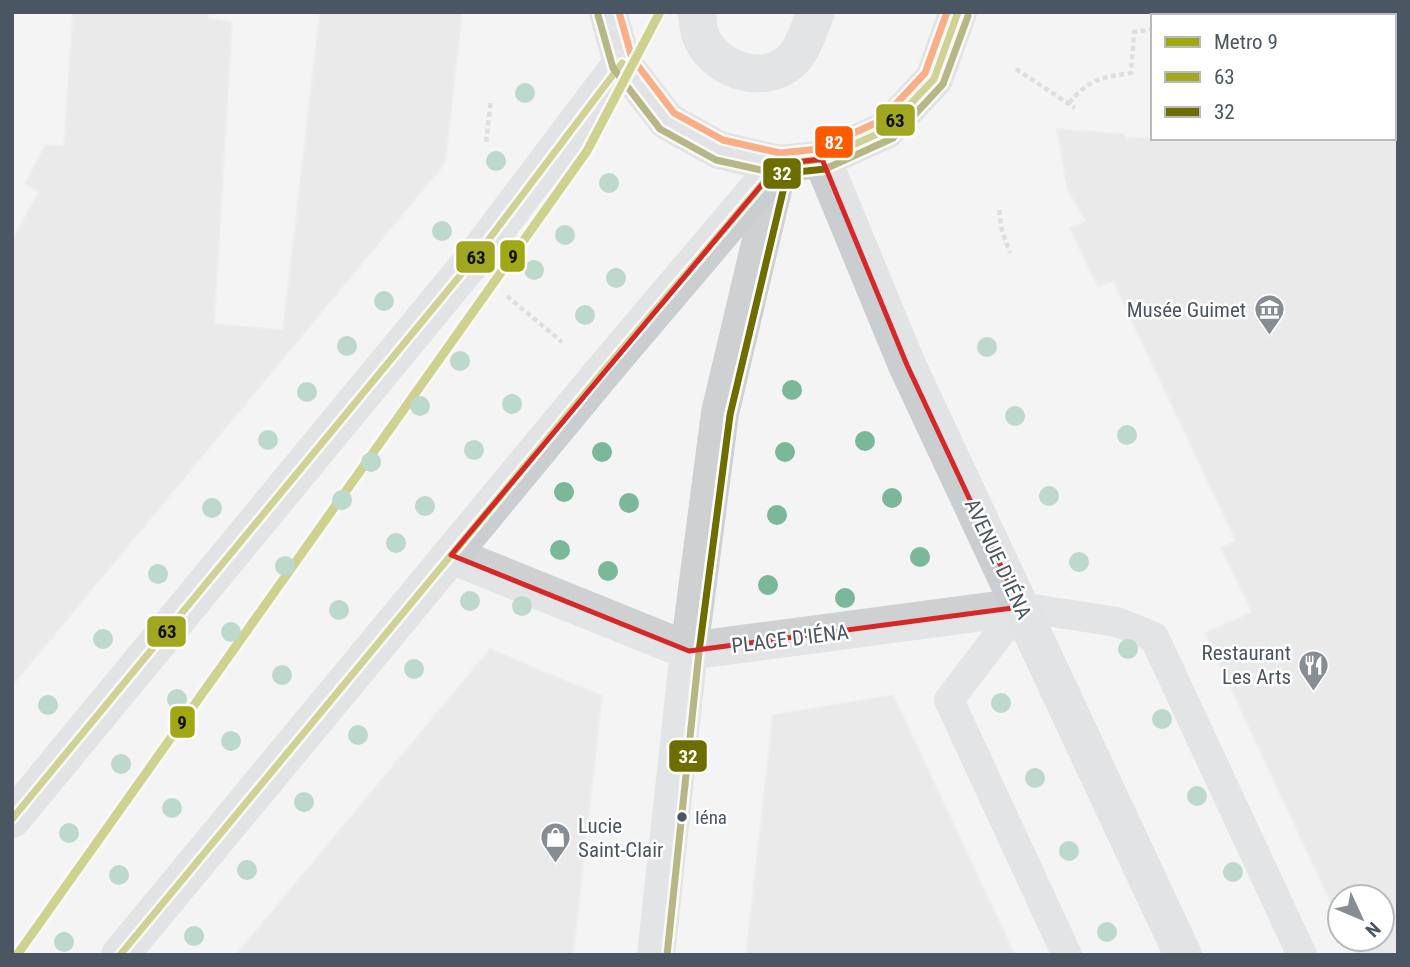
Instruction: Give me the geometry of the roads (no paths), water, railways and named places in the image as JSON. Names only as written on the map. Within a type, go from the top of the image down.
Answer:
[{"type":"main road","points":[[608,12],[622,63],[667,121],[719,150],[779,164],[822,159],[886,130],[934,79],[958,12]]},
{"type":"main road","points":[[12,819],[477,255],[622,63]]},
{"type":"main road","name":"AVENUE D'IÉNA","points":[[822,159],[907,365],[1183,955]]},
{"type":"main road","points":[[120,955],[779,164]]},
{"type":"street","points":[[697,12],[700,34],[713,55],[729,66],[763,74],[780,69],[792,60],[800,49],[816,12]]},
{"type":"street","points":[[656,955],[689,651],[720,413],[779,164]]},
{"type":"street","name":"PLACE D'IÉNA","points":[[451,555],[689,651],[1020,607]]},
{"type":"lane","points":[[1068,955],[949,700],[1020,607],[1117,622],[1154,637],[1302,955]]},
{"type":"metro line","name":"9","points":[[17,955],[587,151],[660,12]]},
{"type":"place","name":"Musée Guimet","points":[[1269,337]]},
{"type":"place","name":"Restaurant Les Arts","points":[[1314,692]]},
{"type":"place","name":"Iéna","points":[[682,817]]},
{"type":"place","name":"Lucie Saint-Clair","points":[[555,865]]}]
